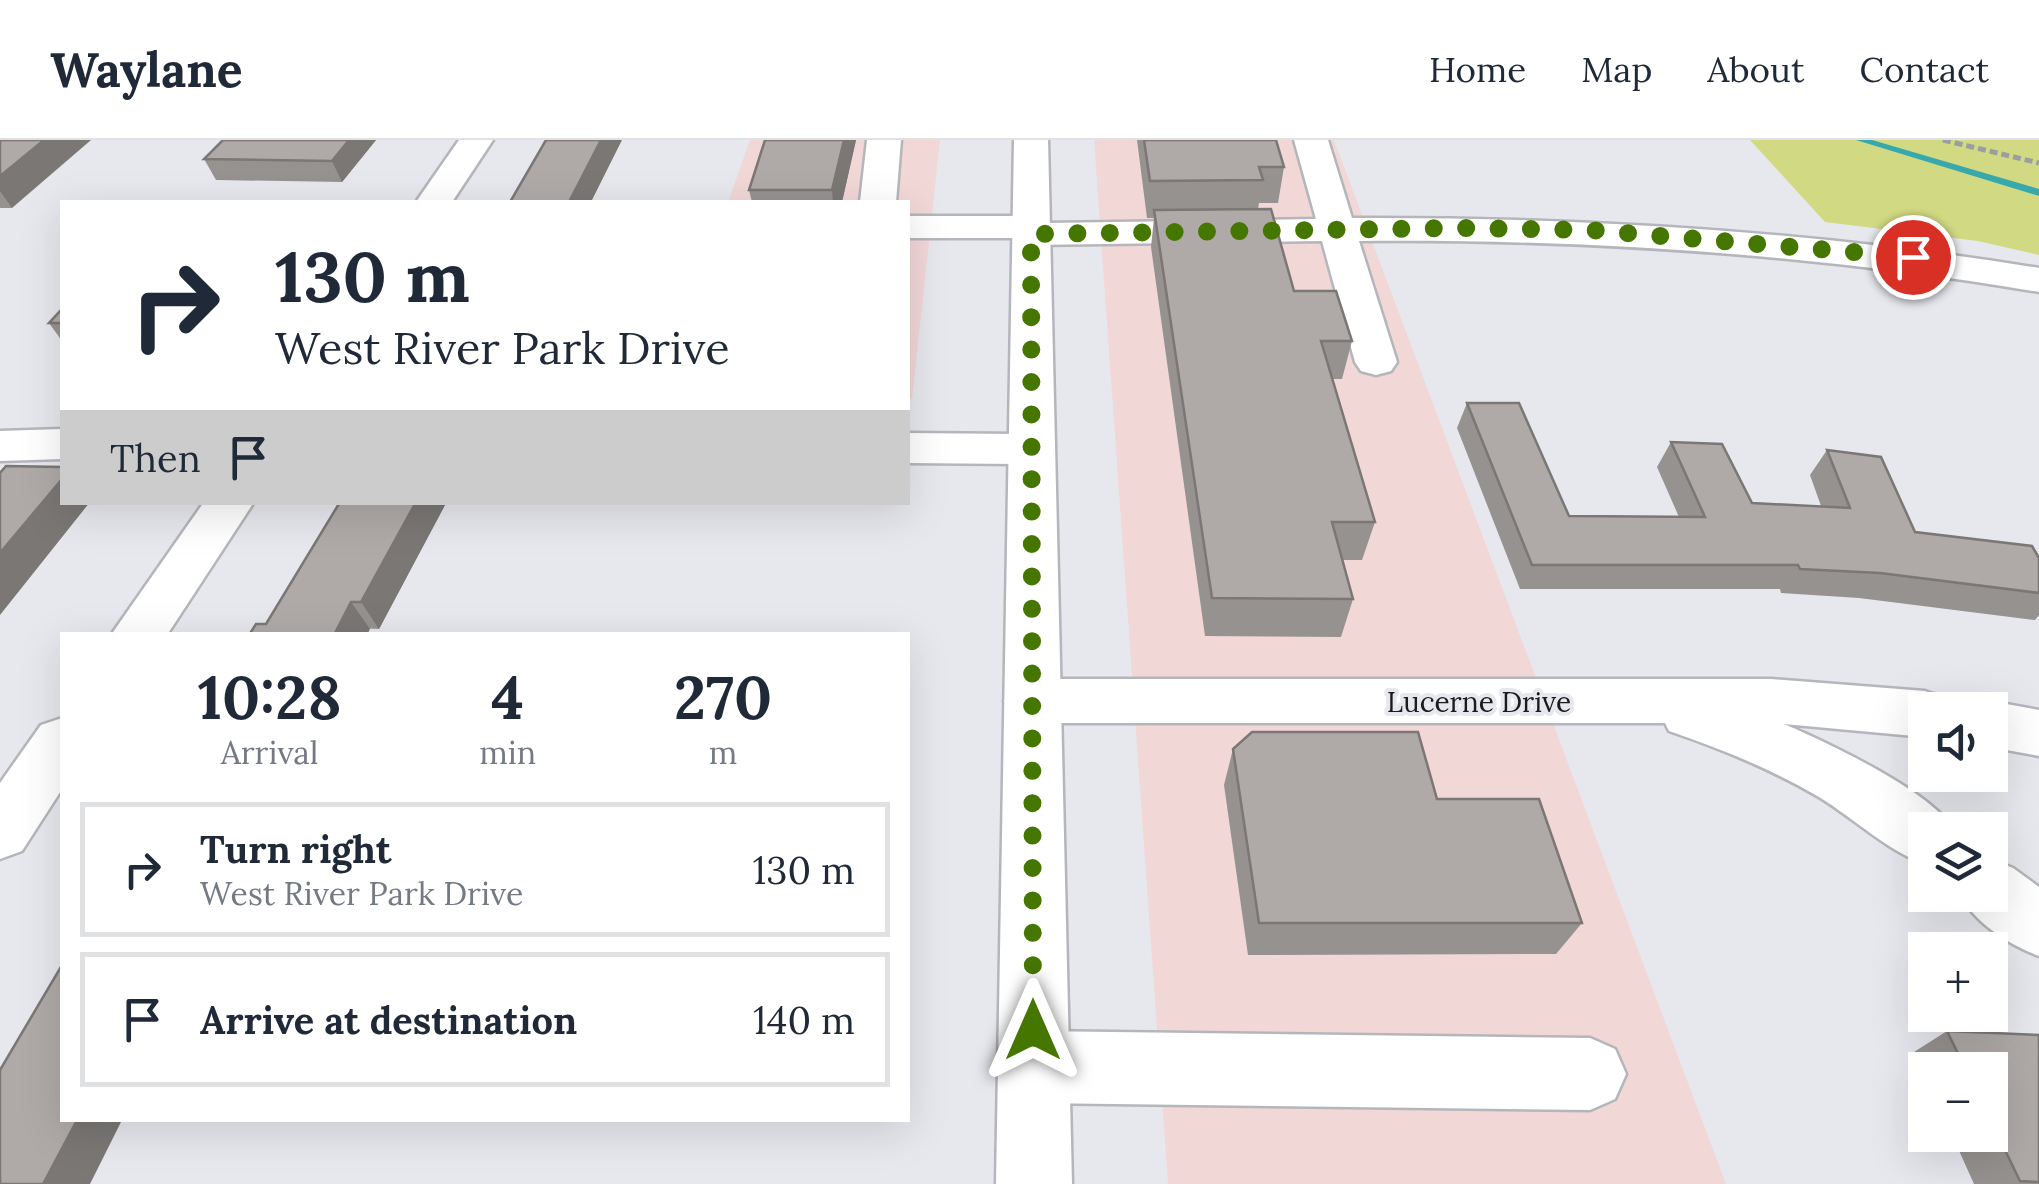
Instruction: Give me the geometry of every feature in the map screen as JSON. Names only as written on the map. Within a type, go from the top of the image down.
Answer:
[{"type":"street","points":[[435,200],[476,140]]},
{"type":"street","points":[[878,200],[884,140]]},
{"type":"street","points":[[1031,140],[1034,1184]]},
{"type":"street","points":[[1311,140],[1376,362]]},
{"type":"street","points":[[910,227],[1031,231],[1553,230],[1734,240],[1913,257],[2039,280]]},
{"type":"street","points":[[0,446],[60,444]]},
{"type":"street","points":[[910,448],[1031,449]]},
{"type":"street","points":[[140,632],[228,505]]},
{"type":"street","name":"Lucerne Drive","points":[[1032,701],[1772,701],[1908,713]]},
{"type":"street","points":[[1627,702],[1692,716],[1759,738],[1826,771],[1908,826]]},
{"type":"street","points":[[2008,727],[2039,733]]},
{"type":"street","points":[[0,832],[60,745]]},
{"type":"street","points":[[2008,902],[2039,926]]},
{"type":"street","points":[[1033,1067],[1590,1074]]},
{"type":"path","points":[[1943,140],[2039,163]]},
{"type":"shaded area","points":[[750,140],[940,140],[912,399],[910,200],[729,200]]},
{"type":"shaded area","points":[[1094,140],[1334,140],[1726,1184],[1168,1184]]},
{"type":"green space","points":[[1750,140],[2039,140],[2039,255],[1978,241],[1825,222]]},
{"type":"building","points":[[0,140],[44,140],[0,176]]},
{"type":"building","points":[[223,140],[349,140],[332,161],[204,159]]},
{"type":"building","points":[[546,140],[601,140],[570,200],[511,200]]},
{"type":"building","points":[[765,140],[844,140],[832,190],[749,190]]},
{"type":"building","points":[[1144,140],[1276,140],[1284,167],[1259,167],[1263,180],[1150,181]]},
{"type":"building","points":[[1271,209],[1294,291],[1336,291],[1352,341],[1321,341],[1375,522],[1332,522],[1353,599],[1212,598],[1154,210]]},
{"type":"building","points":[[60,311],[60,323],[49,323]]},
{"type":"building","points":[[1467,403],[1519,403],[1569,516],[1705,517],[1671,442],[1722,444],[1752,503],[1850,508],[1827,450],[1881,457],[1915,532],[2032,546],[2039,558],[2039,593],[1880,573],[1800,569],[1798,565],[1532,565]]},
{"type":"building","points":[[6,466],[60,467],[60,481],[0,553],[0,473]]},
{"type":"building","points":[[338,505],[414,505],[361,602],[351,602],[336,632],[251,632],[256,624],[266,624]]},
{"type":"building","points":[[1252,732],[1418,732],[1437,799],[1539,799],[1582,923],[1259,923],[1233,749]]},
{"type":"building","points":[[60,968],[60,1122],[76,1122],[43,1184],[0,1184],[0,1070]]},
{"type":"building","points":[[1947,1032],[2039,1035],[2039,1182],[2020,1181],[2006,1152],[2008,1052],[1957,1052]]},
{"type":"waterway","points":[[1861,140],[2039,193]]},
{"type":"route","points":[[1033,1030],[1031,234],[1590,230],[1913,257]]}]
